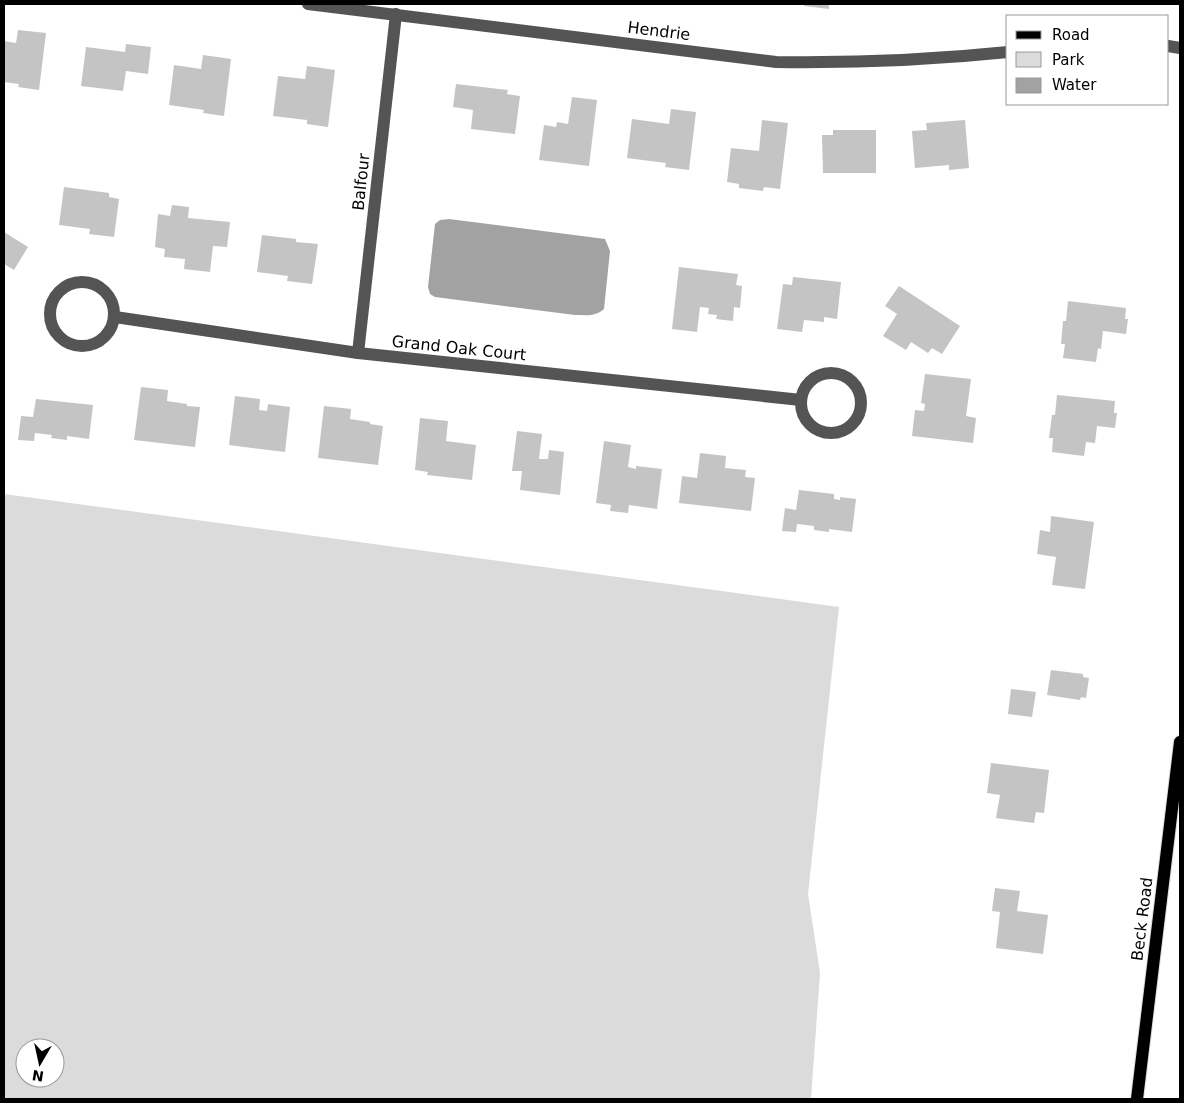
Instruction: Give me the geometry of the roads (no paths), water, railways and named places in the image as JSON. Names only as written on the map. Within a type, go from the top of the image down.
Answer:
[{"type":"main road","name":"Beck Road","points":[[1137,1099],[1180,742]]},
{"type":"street","name":"Hendrie","points":[[308,4],[776,62],[848,63],[1006,52]]},
{"type":"street","name":"Balfour","points":[[358,353],[396,14]]},
{"type":"street","points":[[76,282],[91,282],[101,287],[109,295],[114,305],[114,317],[111,328],[104,337],[95,343],[84,346],[72,344],[64,340],[56,332],[51,322],[50,310],[57,293],[66,286],[76,282]]},
{"type":"street","name":"Grand Oak Court","points":[[114,317],[358,353],[801,400]]},
{"type":"street","points":[[828,372],[839,373],[850,379],[860,392],[862,403],[857,419],[850,427],[841,432],[829,434],[818,431],[806,420],[802,411],[801,400],[806,386],[813,378],[828,372]]},
{"type":"water","points":[[449,219],[605,239],[610,251],[604,309],[594,314],[575,315],[435,297],[430,294],[428,287],[435,224],[440,220]]}]
